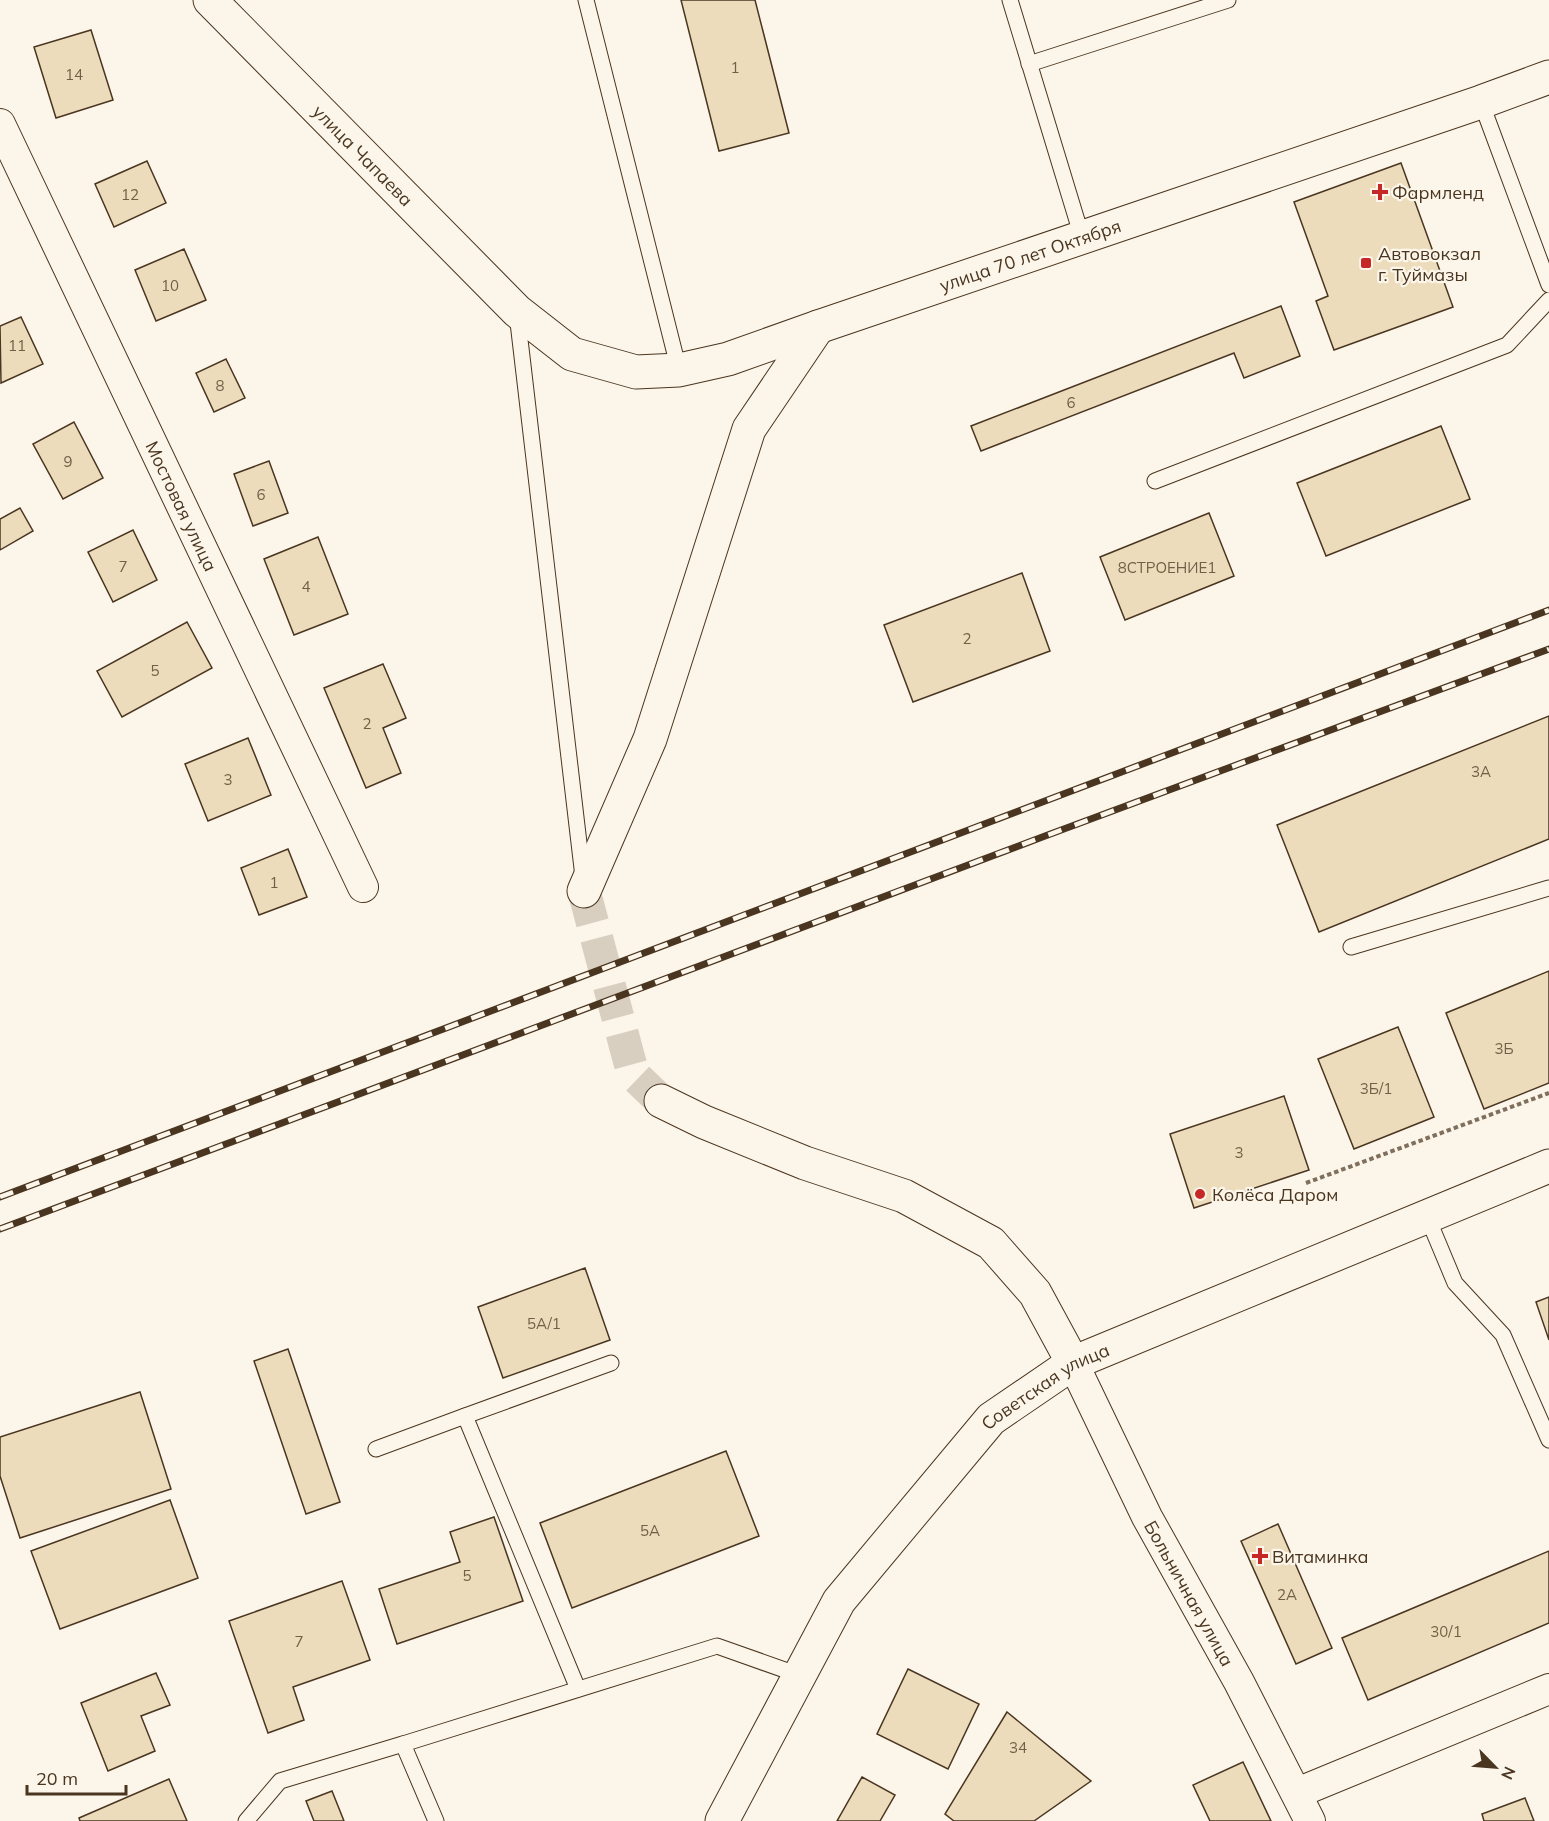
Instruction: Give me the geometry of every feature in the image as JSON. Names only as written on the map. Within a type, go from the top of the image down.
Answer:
[{"type":"main road","name":"улица Чапаева","points":[[210,0],[517,311]]},
{"type":"main road","name":"улица 70 лет Октября","points":[[517,311],[572,354],[636,372],[679,370],[728,359],[1549,77]]},
{"type":"main road","points":[[584,891],[650,739],[749,429],[818,327]]},
{"type":"main road","points":[[662,1101],[704,1122],[806,1163],[904,1196],[991,1243],[1035,1293],[1073,1363]]},
{"type":"main road","name":"Советская улица","points":[[722,1821],[839,1600],[991,1419],[1073,1363],[1549,1166]]},
{"type":"street","name":"Мостовая улица","points":[[0,124],[363,887]]},
{"type":"street","name":"Больничная улица","points":[[1073,1363],[1147,1517],[1239,1682],[1310,1821]]},
{"type":"street","points":[[1297,1793],[1549,1689]]},
{"type":"lane","points":[[586,0],[679,370]]},
{"type":"lane","points":[[1010,0],[1082,237]]},
{"type":"lane","points":[[1029,64],[1228,0]]},
{"type":"lane","points":[[1481,102],[1549,285]]},
{"type":"lane","points":[[1155,481],[1507,345],[1549,300]]},
{"type":"lane","points":[[517,311],[584,891]]},
{"type":"lane","points":[[1351,947],[1549,888]]},
{"type":"lane","points":[[1427,1216],[1455,1282],[1503,1335],[1549,1440]]},
{"type":"lane","points":[[376,1449],[611,1363]]},
{"type":"lane","points":[[465,1416],[578,1689]]},
{"type":"lane","points":[[246,1821],[280,1781],[717,1646],[799,1675]]},
{"type":"lane","points":[[403,1744],[436,1821]]},
{"type":"path","points":[[1306,1184],[1549,1093]]},
{"type":"building","points":[[681,0],[755,0],[789,133],[719,151]]},
{"type":"building","points":[[91,30],[113,100],[56,118],[34,47]]},
{"type":"building","points":[[147,161],[166,203],[114,227],[95,184]]},
{"type":"building","points":[[1401,163],[1453,307],[1334,350],[1316,301],[1328,296],[1294,202]]},
{"type":"building","points":[[184,249],[206,300],[156,321],[135,270]]},
{"type":"building","points":[[1281,306],[1300,356],[1244,378],[1234,353],[981,451],[971,426]]},
{"type":"building","points":[[21,317],[43,364],[1,383],[0,326]]},
{"type":"building","points":[[226,359],[245,398],[214,412],[196,373]]},
{"type":"building","points":[[74,422],[103,478],[63,499],[33,444]]},
{"type":"building","points":[[1441,426],[1470,499],[1326,556],[1297,483]]},
{"type":"building","points":[[269,461],[288,513],[253,526],[234,474]]},
{"type":"building","points":[[20,508],[33,531],[0,550],[0,519]]},
{"type":"building","points":[[1209,513],[1234,576],[1125,620],[1100,557]]},
{"type":"building","points":[[133,530],[157,580],[113,602],[88,552]]},
{"type":"building","points":[[318,537],[348,614],[294,635],[264,559]]},
{"type":"building","points":[[1022,573],[1050,651],[913,702],[884,625]]},
{"type":"building","points":[[187,622],[212,668],[122,717],[97,671]]},
{"type":"building","points":[[383,664],[406,718],[383,728],[401,773],[366,788],[324,688]]},
{"type":"building","points":[[1549,716],[1549,839],[1319,932],[1277,825]]},
{"type":"building","points":[[248,738],[271,795],[208,821],[185,764]]},
{"type":"building","points":[[288,849],[307,897],[259,915],[241,868]]},
{"type":"building","points":[[1549,971],[1549,1083],[1484,1109],[1446,1013]]},
{"type":"building","points":[[1398,1027],[1434,1117],[1354,1149],[1318,1059]]},
{"type":"building","points":[[1284,1096],[1309,1170],[1194,1208],[1170,1134]]},
{"type":"building","points":[[585,1268],[610,1340],[503,1378],[478,1307]]},
{"type":"building","points":[[1549,1297],[1549,1340],[1536,1302]]},
{"type":"building","points":[[288,1349],[340,1502],[306,1514],[254,1361]]},
{"type":"building","points":[[140,1392],[171,1489],[20,1538],[0,1476],[0,1437]]},
{"type":"building","points":[[726,1451],[759,1536],[572,1608],[540,1523]]},
{"type":"building","points":[[170,1500],[198,1578],[60,1629],[31,1551]]},
{"type":"building","points":[[494,1517],[523,1601],[397,1644],[379,1589],[460,1562],[450,1532]]},
{"type":"building","points":[[1278,1524],[1332,1648],[1296,1664],[1241,1541]]},
{"type":"building","points":[[1549,1551],[1549,1623],[1368,1700],[1342,1638]]},
{"type":"building","points":[[342,1581],[370,1660],[293,1687],[304,1720],[268,1733],[229,1621]]},
{"type":"building","points":[[908,1669],[979,1704],[948,1769],[877,1734]]},
{"type":"building","points":[[156,1673],[170,1705],[141,1716],[155,1751],[108,1771],[81,1703]]},
{"type":"building","points":[[1007,1712],[1091,1781],[1034,1821],[954,1821],[945,1814]]},
{"type":"building","points":[[1243,1762],[1271,1821],[1210,1821],[1193,1785]]},
{"type":"building","points":[[862,1777],[895,1795],[880,1821],[837,1821]]},
{"type":"building","points":[[169,1779],[187,1821],[80,1821],[79,1818]]},
{"type":"building","points":[[332,1791],[344,1821],[314,1821],[306,1801]]},
{"type":"building","points":[[1525,1798],[1534,1821],[1484,1821],[1482,1814]]},
{"type":"tunnel","points":[[584,891],[633,1074],[661,1101]]},
{"type":"railway","points":[[0,1197],[1549,610]]},
{"type":"railway","points":[[0,1229],[1549,649]]},
{"type":"place","name":"Фармленд","points":[[1380,192]]},
{"type":"place","name":"Автовокзал г. Туймазы","points":[[1366,263]]},
{"type":"place","name":"Колёса Даром","points":[[1200,1194]]},
{"type":"place","name":"Витаминка","points":[[1260,1556]]}]
